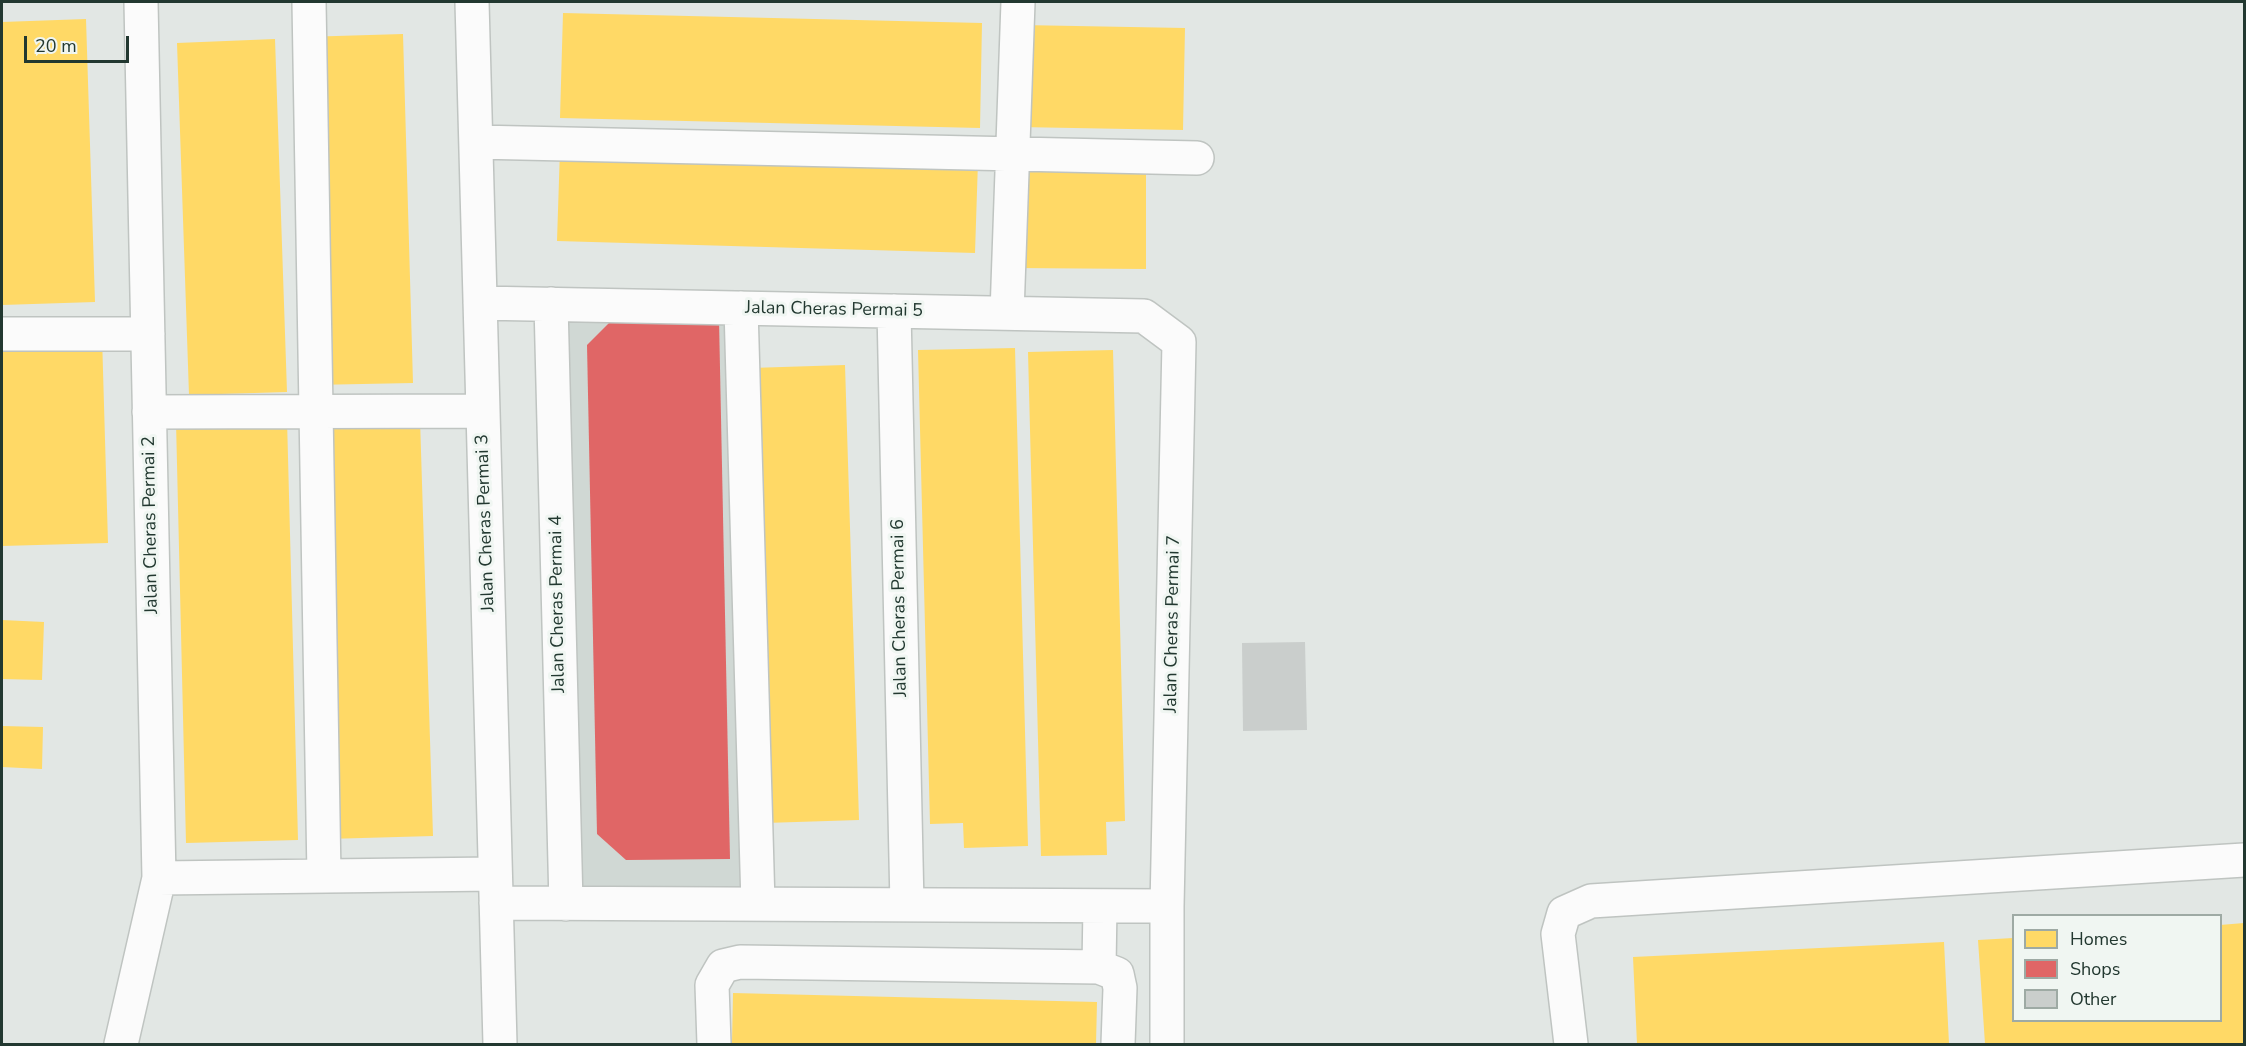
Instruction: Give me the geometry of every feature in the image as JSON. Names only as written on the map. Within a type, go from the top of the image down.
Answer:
[{"type":"street","name":"Jalan Cheras Permai 2","points":[[121,1044],[159,878],[141,2]]},
{"type":"street","points":[[309,2],[324,876]]},
{"type":"street","name":"Jalan Cheras Permai 3","points":[[472,2],[500,1044]]},
{"type":"street","points":[[1007,313],[1018,2]]},
{"type":"street","points":[[476,142],[1197,158]]},
{"type":"street","name":"Jalan Cheras Permai 5","points":[[480,303],[1144,316],[1179,342]]},
{"type":"street","name":"Jalan Cheras Permai 4","points":[[551,304],[566,904]]},
{"type":"street","points":[[741,308],[758,904]]},
{"type":"street","name":"Jalan Cheras Permai 6","points":[[894,311],[907,905]]},
{"type":"street","points":[[2,334],[148,334]]},
{"type":"street","name":"Jalan Cheras Permai 7","points":[[1167,1044],[1167,906],[1179,342]]},
{"type":"street","points":[[149,412],[483,411]]},
{"type":"street","points":[[1571,1044],[1558,934],[1564,913],[1591,901],[2244,860]]},
{"type":"street","points":[[159,878],[324,876],[495,888],[566,904],[1167,906]]},
{"type":"street","points":[[1099,967],[1100,906]]},
{"type":"street","points":[[714,1044],[712,985],[723,966],[741,962],[1099,967],[1117,974],[1120,988],[1119,1044]]},
{"type":"shaded area","points":[[566,317],[731,321],[749,889],[579,889]]},
{"type":"building: Homes","points":[[563,13],[982,23],[980,128],[560,118]]},
{"type":"building: Homes","points":[[86,19],[95,302],[2,305],[2,22]]},
{"type":"building: Homes","points":[[1021,25],[1185,28],[1183,130],[1019,127]]},
{"type":"building: Homes","points":[[403,34],[413,383],[312,385],[303,37]]},
{"type":"building: Homes","points":[[275,39],[287,392],[189,395],[177,43]]},
{"type":"building: Homes","points":[[560,149],[978,161],[975,253],[557,241]]},
{"type":"building: Homes","points":[[1016,165],[1146,166],[1146,269],[1015,268]]},
{"type":"building: Homes","points":[[102,336],[108,543],[2,546],[2,339]]},
{"type":"building: Homes","points":[[1015,348],[1028,846],[964,848],[963,823],[930,824],[918,350]]},
{"type":"building: Homes","points":[[1113,350],[1125,821],[1106,822],[1107,855],[1041,856],[1028,352]]},
{"type":"building: Homes","points":[[845,365],[859,820],[765,823],[751,368]]},
{"type":"building: Homes","points":[[287,419],[298,840],[186,843],[176,422]]},
{"type":"building: Homes","points":[[420,419],[433,836],[327,839],[315,422]]},
{"type":"building: Homes","points":[[2,620],[44,622],[42,680],[2,679]]},
{"type":"building: Homes","points":[[2,726],[43,727],[42,769],[2,767]]},
{"type":"building: Homes","points":[[2244,923],[2244,1044],[1985,1044],[1978,940],[2012,938],[2012,1022],[2222,1022],[2222,925]]},
{"type":"building: Homes","points":[[1944,942],[1949,1044],[1637,1044],[1633,957]]},
{"type":"building: Homes","points":[[733,993],[1097,1002],[1096,1044],[732,1044]]},
{"type":"building: Shops","points":[[719,319],[730,859],[626,860],[597,834],[587,345],[611,321]]},
{"type":"building: Other","points":[[1305,642],[1307,730],[1243,731],[1242,643]]}]
